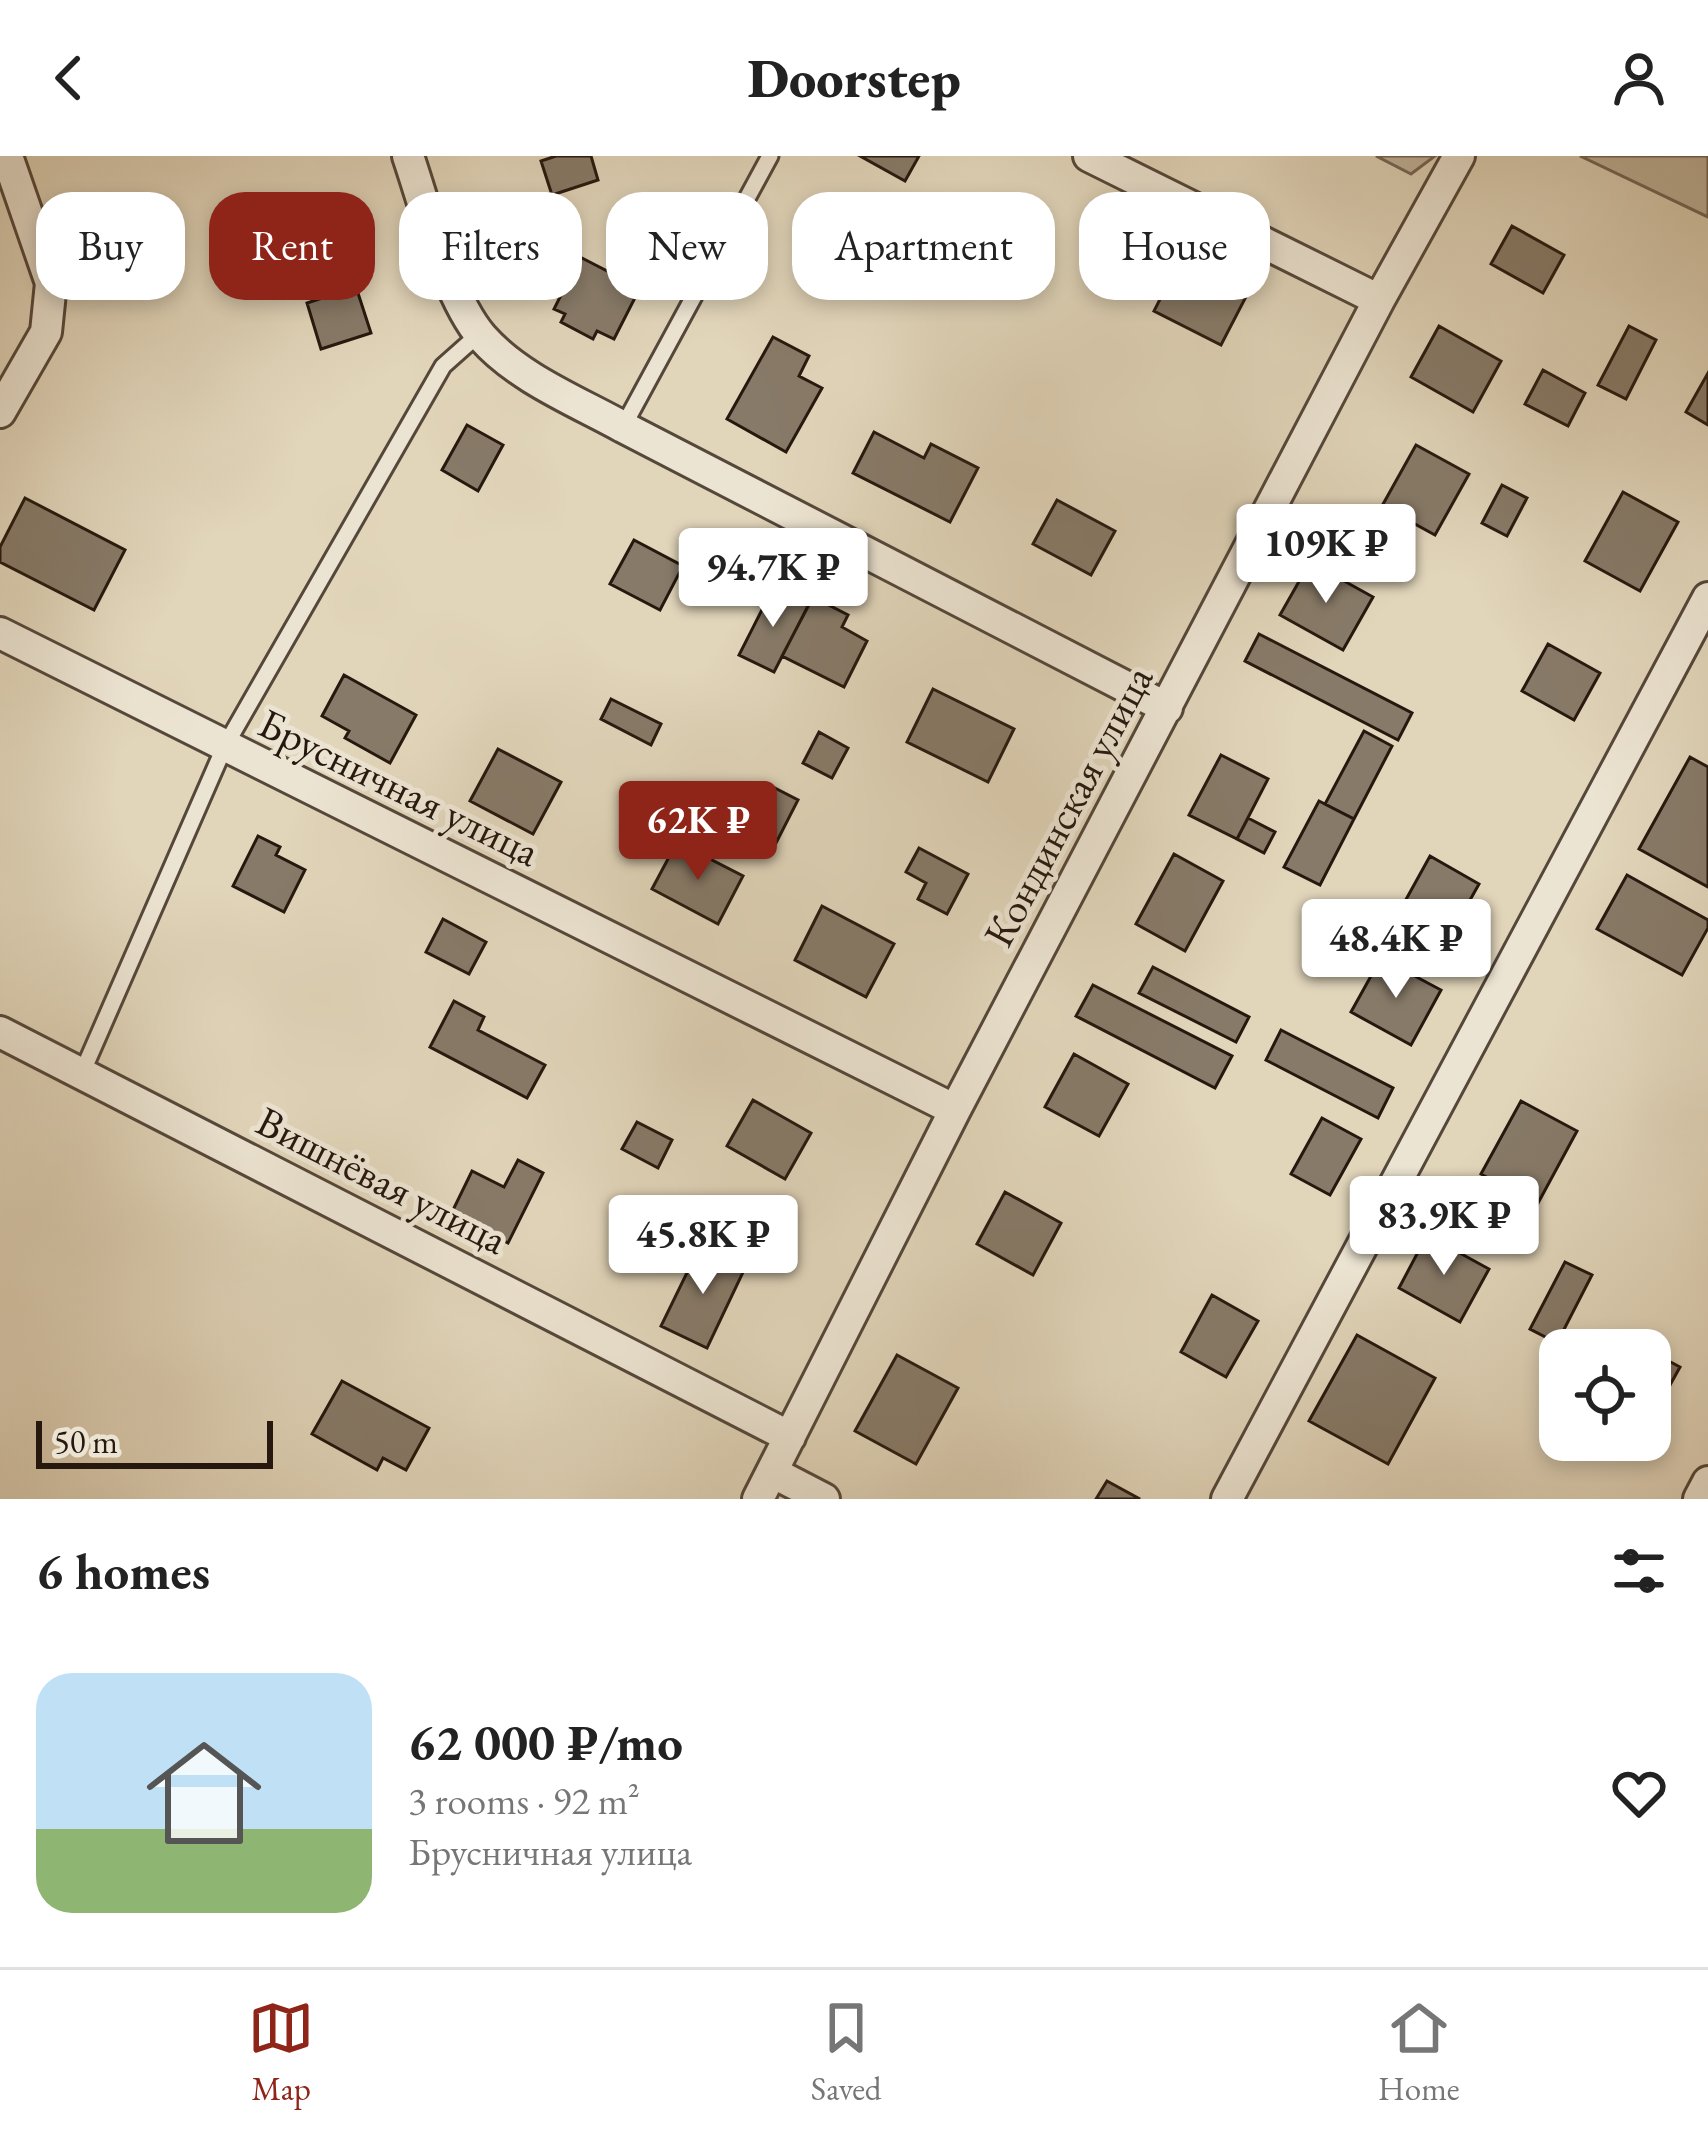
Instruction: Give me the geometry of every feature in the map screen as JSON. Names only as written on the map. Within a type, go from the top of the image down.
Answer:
[{"type":"street","points":[[0,412],[46,332],[51,283],[7,156]]},
{"type":"street","points":[[408,156],[448,274],[479,334],[539,382],[1167,708]]},
{"type":"street","points":[[1089,156],[1379,300]]},
{"type":"street","name":"Кондинская улица","points":[[765,1485],[956,1110],[1379,300],[1459,156]]},
{"type":"street","points":[[1227,1499],[1708,598]]},
{"type":"street","name":"Брусничная улица","points":[[0,632],[956,1110]]},
{"type":"street","name":"Вишнёвая улица","points":[[0,1032],[790,1437]]},
{"type":"street","points":[[1699,1499],[1708,1482]]},
{"type":"street","points":[[765,1485],[824,1499]]},
{"type":"lane","points":[[623,427],[770,156]]},
{"type":"lane","points":[[82,1073],[224,748],[443,366],[479,334]]},
{"type":"shaded area","points":[[1376,156],[1435,156],[1411,174]]},
{"type":"shaded area","points":[[1580,156],[1708,156],[1708,217]]},
{"type":"building","points":[[591,156],[598,180],[551,192],[541,161]]},
{"type":"building","points":[[860,156],[919,156],[905,181]]},
{"type":"building","points":[[1512,226],[1564,255],[1543,293],[1491,264]]},
{"type":"building","points":[[582,258],[606,270],[606,300],[634,300],[614,339],[597,331],[593,339],[561,322],[565,314],[554,309],[558,300],[582,300]]},
{"type":"building","points":[[360,300],[371,333],[321,349],[307,303]]},
{"type":"building","points":[[1160,300],[1244,300],[1221,345],[1154,311]]},
{"type":"building","points":[[1439,326],[1501,361],[1473,412],[1411,377]]},
{"type":"building","points":[[1629,326],[1656,340],[1626,399],[1598,385]]},
{"type":"building","points":[[773,337],[809,356],[799,376],[822,388],[786,452],[727,419]]},
{"type":"building","points":[[1543,370],[1585,393],[1568,426],[1525,404]]},
{"type":"building","points":[[1708,373],[1708,425],[1686,412]]},
{"type":"building","points":[[467,425],[503,445],[478,491],[442,470]]},
{"type":"building","points":[[874,432],[924,458],[931,444],[978,468],[950,522],[853,473]]},
{"type":"building","points":[[1416,445],[1469,474],[1435,535],[1382,506]]},
{"type":"building","points":[[1502,485],[1527,498],[1507,536],[1482,523]]},
{"type":"building","points":[[1623,492],[1678,522],[1640,591],[1585,561]]},
{"type":"building","points":[[25,498],[125,550],[94,610],[0,562],[0,547]]},
{"type":"building","points":[[1057,500],[1115,531],[1091,575],[1033,544]]},
{"type":"building","points":[[634,540],[683,566],[660,610],[610,584]]},
{"type":"building","points":[[1310,562],[1373,597],[1343,650],[1280,615]]},
{"type":"building","points":[[773,588],[808,606],[774,672],[739,655]]},
{"type":"building","points":[[813,597],[848,615],[842,627],[867,641],[844,687],[782,656]]},
{"type":"building","points":[[1259,634],[1412,713],[1398,740],[1245,661]]},
{"type":"building","points":[[1548,644],[1600,673],[1574,720],[1522,691]]},
{"type":"building","points":[[344,675],[416,715],[390,763],[345,738],[349,731],[322,716]]},
{"type":"building","points":[[933,689],[1014,729],[988,782],[907,742]]},
{"type":"building","points":[[611,699],[661,724],[651,745],[601,719]]},
{"type":"building","points":[[1364,731],[1392,746],[1354,819],[1325,804]]},
{"type":"building","points":[[819,732],[848,748],[832,778],[803,763]]},
{"type":"building","points":[[498,749],[561,782],[533,834],[470,801]]},
{"type":"building","points":[[1221,755],[1268,779],[1237,839],[1189,815]]},
{"type":"building","points":[[1690,757],[1708,767],[1708,887],[1639,849]]},
{"type":"building","points":[[771,786],[798,800],[774,847],[747,832]]},
{"type":"building","points":[[1319,801],[1354,819],[1320,885],[1284,867]]},
{"type":"building","points":[[1248,818],[1275,832],[1264,853],[1237,839]]},
{"type":"building","points":[[258,836],[280,847],[276,855],[305,870],[284,912],[233,886]]},
{"type":"building","points":[[677,842],[743,876],[718,924],[652,889]]},
{"type":"building","points":[[919,848],[968,874],[947,914],[918,899],[926,883],[906,872]]},
{"type":"building","points":[[1174,854],[1223,881],[1185,951],[1136,924]]},
{"type":"building","points":[[1430,856],[1479,884],[1447,941],[1398,914]]},
{"type":"building","points":[[1627,875],[1708,920],[1682,975],[1597,929]]},
{"type":"building","points":[[822,906],[894,944],[866,997],[795,960]]},
{"type":"building","points":[[443,919],[486,942],[469,974],[426,952]]},
{"type":"building","points":[[1381,958],[1441,990],[1411,1045],[1351,1012]]},
{"type":"building","points":[[1153,967],[1249,1017],[1236,1042],[1139,993]]},
{"type":"building","points":[[1093,985],[1232,1056],[1215,1088],[1076,1016]]},
{"type":"building","points":[[454,1001],[484,1017],[478,1030],[545,1065],[527,1098],[430,1047]]},
{"type":"building","points":[[1281,1030],[1393,1088],[1378,1118],[1266,1060]]},
{"type":"building","points":[[1074,1054],[1128,1084],[1099,1136],[1045,1107]]},
{"type":"building","points":[[753,1100],[811,1133],[785,1179],[727,1146]]},
{"type":"building","points":[[1521,1101],[1577,1131],[1537,1205],[1481,1174]]},
{"type":"building","points":[[1322,1118],[1361,1139],[1330,1195],[1291,1174]]},
{"type":"building","points":[[637,1122],[672,1140],[658,1168],[622,1149]]},
{"type":"building","points":[[518,1160],[543,1173],[508,1243],[451,1214],[472,1171],[504,1187]]},
{"type":"building","points":[[1005,1192],[1061,1223],[1033,1275],[977,1244]]},
{"type":"building","points":[[762,1199],[792,1215],[781,1236],[751,1220]]},
{"type":"building","points":[[1427,1235],[1489,1269],[1460,1322],[1399,1288]]},
{"type":"building","points":[[700,1246],[745,1268],[707,1348],[661,1326]]},
{"type":"building","points":[[1565,1262],[1592,1275],[1564,1329],[1539,1329],[1539,1334],[1530,1329]]},
{"type":"building","points":[[1212,1295],[1258,1321],[1226,1377],[1181,1352]]},
{"type":"building","points":[[1357,1335],[1435,1378],[1388,1464],[1309,1421]]},
{"type":"building","points":[[897,1355],[958,1388],[916,1464],[855,1431]]},
{"type":"building","points":[[1671,1362],[1680,1367],[1671,1383]]},
{"type":"building","points":[[342,1381],[429,1428],[406,1470],[383,1458],[377,1470],[312,1434]]},
{"type":"building","points":[[1107,1481],[1140,1499],[1096,1499]]}]
